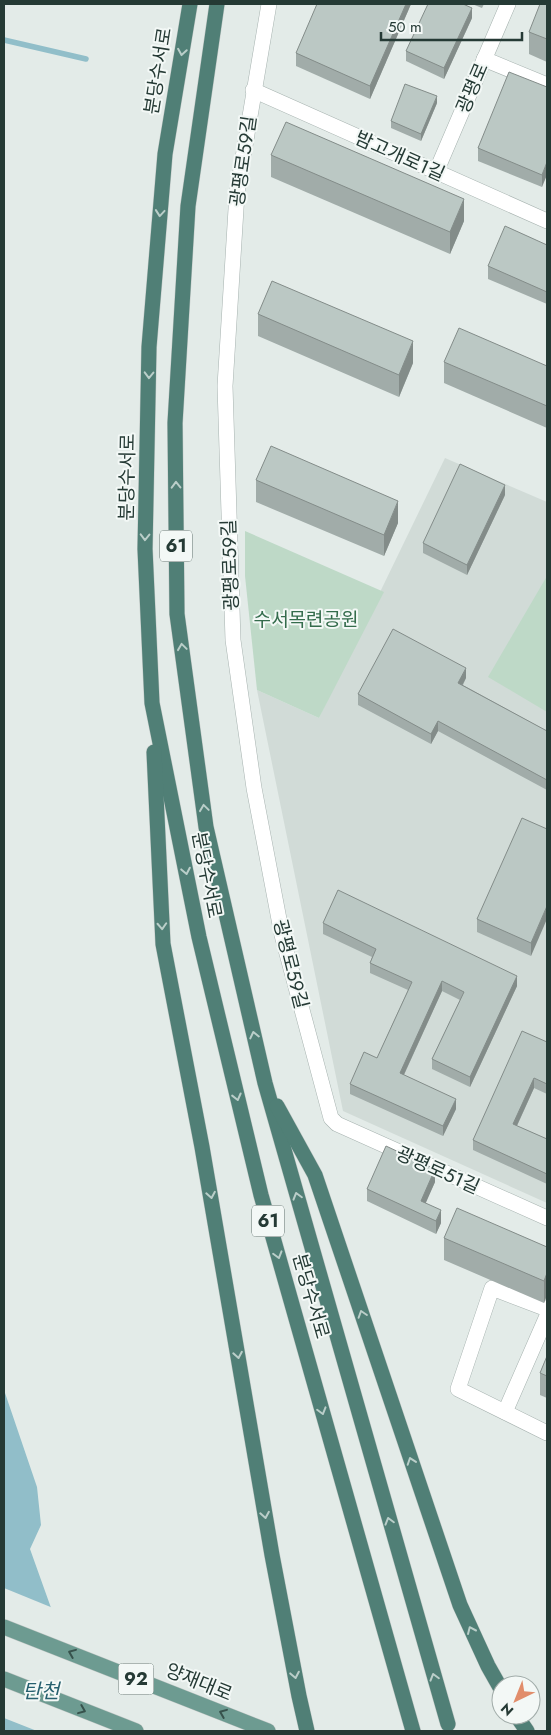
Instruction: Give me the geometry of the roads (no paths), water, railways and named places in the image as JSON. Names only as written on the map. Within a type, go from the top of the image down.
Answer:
[{"type":"highway","name":"분당수서로","points":[[190,4],[165,154],[149,347],[145,549],[152,703],[199,937],[261,1195],[414,1731]]},
{"type":"highway","name":"분당수서로","points":[[217,4],[188,206],[175,423],[177,614],[206,827],[265,1083],[448,1724]]},
{"type":"highway","points":[[152,703],[163,944],[202,1147],[272,1555],[307,1731]]},
{"type":"highway","points":[[265,1083],[315,1175],[460,1605],[493,1675]]},
{"type":"main road","name":"양재대로","points":[[4,1626],[268,1731]]},
{"type":"main road","name":"92","points":[[4,1679],[136,1731]]},
{"type":"street","name":"광평로59길","points":[[269,4],[237,193],[225,386],[232,640],[254,788],[282,935],[332,1118]]},
{"type":"street","name":"광평로","points":[[436,172],[508,4]]},
{"type":"street","points":[[484,59],[547,85]]},
{"type":"street","name":"밤고개로1길","points":[[253,90],[547,221]]},
{"type":"street","name":"광평로51길","points":[[332,1118],[337,1124],[547,1218]]},
{"type":"street","points":[[547,1309],[492,1288],[458,1389],[547,1433]]},
{"type":"street","points":[[505,1412],[547,1316]]},
{"type":"water","name":"탄천","points":[[4,1390],[37,1487],[41,1525],[30,1549],[95,1731],[4,1731]]},
{"type":"waterway","points":[[4,40],[86,59]]},
{"type":"park label","name":"수서목련공원","points":[[306,619]]}]
